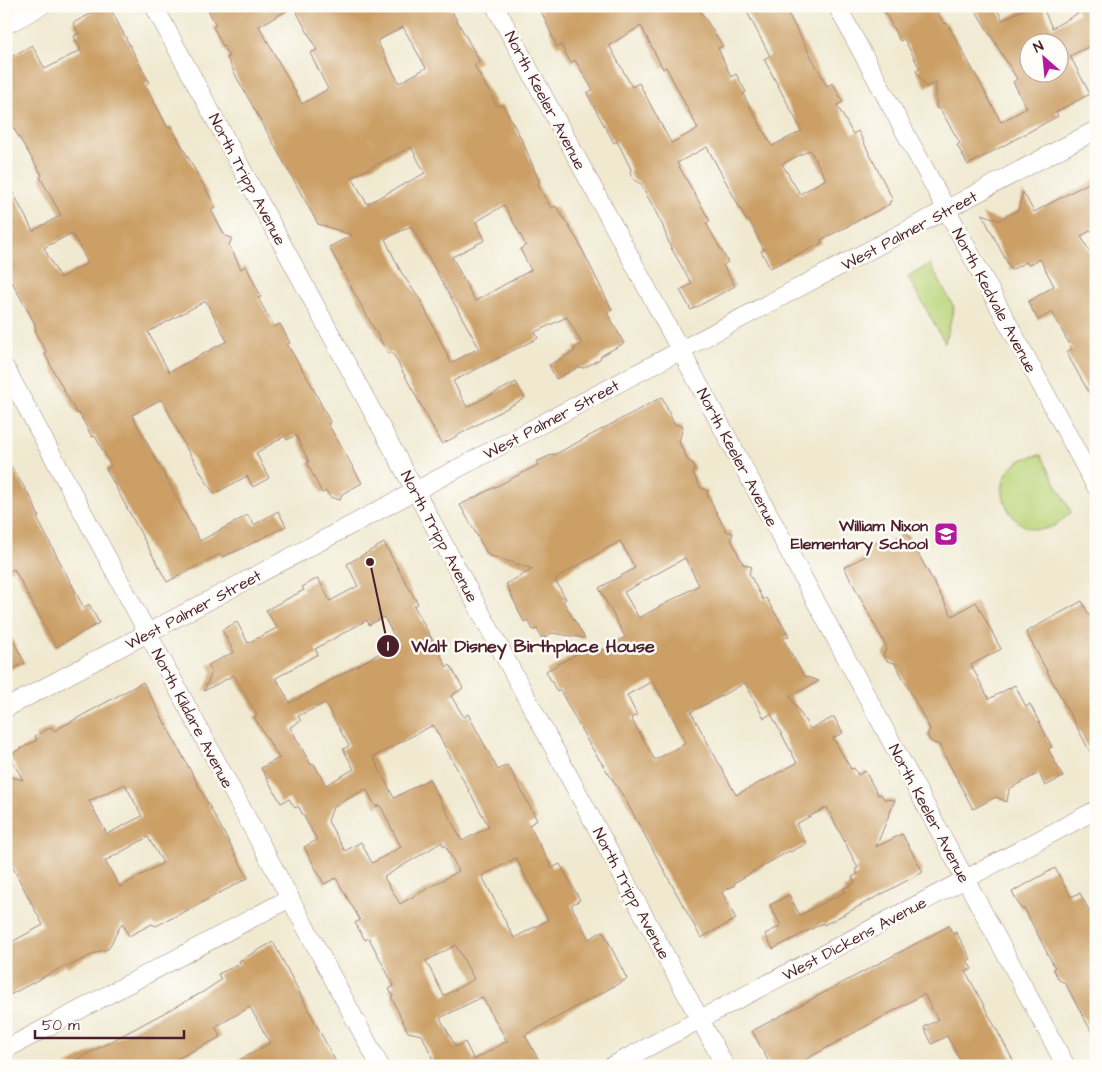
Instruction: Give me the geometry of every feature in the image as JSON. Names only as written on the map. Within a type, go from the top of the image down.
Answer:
[{"type":"street","points":[[6,25],[41,6]]},
{"type":"street","name":"North Tripp Avenue","points":[[154,6],[725,1066]]},
{"type":"street","name":"North Keeler Avenue","points":[[496,6],[1066,1066]]},
{"type":"street","name":"North Kedvale Avenue","points":[[837,6],[1096,487]]},
{"type":"street","name":"West Palmer Street","points":[[6,708],[1096,130]]},
{"type":"street","name":"North Kildare Avenue","points":[[6,369],[380,1066]]},
{"type":"street","name":"West Dickens Avenue","points":[[612,1066],[1096,810]]},
{"type":"street","points":[[6,1049],[290,898]]},
{"type":"green space","points":[[930,264],[954,307],[945,343],[908,277]]},
{"type":"green space","points":[[1041,455],[1071,512],[1052,527],[1034,529],[1019,522],[1008,509],[1003,492],[1006,476],[1018,462]]},
{"type":"building","points":[[109,6],[149,82],[145,85],[168,128],[171,126],[216,208],[211,210],[225,236],[232,238],[229,245],[241,269],[246,266],[261,297],[258,298],[274,327],[280,324],[290,343],[287,344],[311,384],[330,422],[328,424],[362,483],[342,494],[340,500],[330,497],[326,491],[322,493],[296,435],[287,440],[285,436],[256,453],[269,478],[253,487],[247,476],[214,494],[185,446],[163,401],[160,400],[132,415],[200,541],[248,515],[254,525],[278,511],[286,526],[239,550],[222,557],[220,554],[167,582],[106,469],[111,466],[95,436],[92,437],[79,413],[77,414],[54,372],[45,354],[47,353],[36,334],[35,324],[12,282],[6,286],[6,179],[33,231],[61,215],[40,177],[42,175],[6,116],[6,60],[32,45],[45,69],[81,50],[74,36],[79,33],[73,23]],"holes":[[[72,233],[88,263],[60,278],[44,248]],[[206,301],[227,341],[169,372],[148,332]]]},
{"type":"building","points":[[206,6],[449,6],[480,62],[474,65],[497,106],[503,105],[523,142],[539,181],[538,185],[551,208],[556,206],[578,241],[612,310],[607,313],[624,343],[584,368],[579,367],[556,379],[549,365],[575,351],[574,348],[582,344],[567,317],[535,332],[538,338],[453,381],[467,407],[516,382],[525,398],[442,444],[392,352],[388,354],[329,247],[352,235],[318,224],[236,76],[227,58],[229,57],[213,27],[216,25]],"holes":[[[294,7],[317,50],[310,53],[328,89],[302,104],[259,26]],[[403,27],[426,68],[399,83],[377,41]],[[411,147],[425,173],[367,204],[352,177]],[[504,205],[526,245],[520,249],[531,270],[475,301],[452,257],[485,240],[476,222]],[[411,226],[479,348],[451,363],[421,301],[401,272],[385,239]]]},
{"type":"building","points":[[539,6],[697,6],[723,46],[718,48],[731,77],[736,74],[746,92],[743,94],[772,146],[802,131],[764,59],[770,56],[744,6],[784,6],[827,86],[833,83],[843,102],[837,105],[853,134],[858,131],[893,200],[889,202],[890,204],[821,240],[822,243],[770,268],[761,251],[764,250],[749,220],[747,221],[707,147],[677,163],[710,221],[706,223],[728,262],[723,265],[735,286],[691,310],[680,290],[692,284],[670,246],[662,224],[641,184],[634,180],[630,173],[631,169],[617,141],[614,143],[594,107],[587,93],[593,90],[575,60],[571,63],[561,45],[557,47]],"holes":[[[641,26],[663,69],[666,67],[698,129],[671,143],[639,83],[632,87],[609,45]],[[810,150],[826,179],[800,194],[782,164]]]},
{"type":"building","points":[[882,6],[934,6],[944,24],[947,23],[1001,122],[1027,108],[1013,82],[1017,79],[973,6],[995,6],[1003,20],[1029,6],[1042,6],[1052,28],[1079,13],[1075,6],[1096,6],[1096,43],[1070,56],[1090,94],[1056,112],[1058,116],[968,165],[957,145],[960,143],[940,109],[936,108],[936,82],[926,87],[916,71],[920,69],[904,39],[900,41]]},
{"type":"building","points":[[1096,179],[1096,228],[1081,236],[1096,264],[1096,405],[1066,352],[1072,349],[1052,312],[1038,320],[1028,302],[1054,286],[1040,259],[1028,265],[1026,262],[1011,270],[982,214],[999,220],[1018,210],[1023,192],[1034,212]]},
{"type":"building","points":[[662,397],[674,424],[683,426],[679,442],[688,461],[692,462],[695,469],[693,473],[700,487],[708,491],[707,494],[726,531],[733,533],[731,539],[743,564],[752,567],[749,573],[763,600],[766,598],[789,636],[783,639],[804,676],[819,681],[790,696],[810,729],[834,717],[843,733],[833,738],[851,769],[854,768],[858,775],[865,771],[878,795],[881,794],[884,799],[895,800],[876,847],[902,834],[923,872],[824,925],[823,923],[773,949],[765,934],[781,926],[770,905],[789,895],[800,915],[845,892],[843,889],[855,883],[852,877],[858,874],[855,869],[858,868],[827,807],[796,824],[806,844],[789,851],[722,892],[736,919],[701,938],[625,799],[588,742],[560,690],[557,692],[546,671],[591,646],[595,654],[625,637],[599,588],[635,568],[620,541],[555,580],[566,599],[563,601],[585,638],[552,633],[542,639],[537,629],[533,630],[528,620],[524,622],[506,584],[533,569],[488,555],[460,505],[538,465],[536,462],[554,455]],"holes":[[[685,558],[699,585],[639,618],[624,592]],[[653,681],[686,743],[655,760],[631,718],[637,715],[627,695]],[[745,683],[764,718],[771,714],[797,763],[736,795],[691,712]]]},
{"type":"building","points":[[6,458],[32,500],[39,517],[37,518],[84,608],[89,604],[99,623],[56,647],[14,569],[6,573]]},
{"type":"building","name":"William Nixon Elementary School","points":[[907,533],[952,616],[976,602],[1001,649],[971,665],[989,699],[1015,685],[1026,707],[1030,704],[1052,747],[1048,749],[1063,777],[1045,786],[1039,773],[1009,789],[1007,802],[996,797],[973,809],[939,745],[931,742],[927,735],[930,729],[895,663],[887,661],[883,655],[887,648],[844,567],[866,556],[868,547],[878,541],[885,544]]},
{"type":"building","points":[[384,543],[418,604],[414,606],[447,667],[450,665],[463,688],[451,696],[464,717],[468,714],[498,770],[507,765],[511,771],[537,820],[529,825],[552,868],[560,864],[580,900],[571,905],[589,939],[603,931],[627,979],[525,1035],[542,1066],[432,1066],[432,1057],[422,1035],[408,1032],[391,997],[393,996],[389,989],[394,986],[369,938],[365,940],[355,923],[360,920],[336,878],[324,884],[304,847],[317,840],[298,806],[295,808],[289,799],[281,803],[261,768],[279,758],[254,717],[257,715],[234,675],[204,691],[212,672],[208,665],[234,652],[222,630],[237,622],[248,643],[277,628],[266,610],[304,590],[302,587],[318,578],[330,601],[358,586],[347,564]],"holes":[[[384,617],[398,643],[290,703],[276,678],[318,654],[315,649],[367,620],[369,625]],[[325,703],[349,746],[343,749],[354,769],[326,785],[314,764],[311,765],[290,727],[301,721],[298,716]],[[433,725],[489,827],[462,841],[429,779],[394,798],[373,757]],[[366,789],[376,807],[380,805],[401,847],[372,863],[361,842],[345,851],[328,821],[333,807]],[[442,842],[459,871],[400,904],[384,877]],[[516,858],[548,920],[514,938],[482,876]],[[456,945],[474,979],[444,996],[426,961]],[[482,997],[507,1041],[474,1060],[465,1042],[456,1047],[440,1018]]]},
{"type":"building","points":[[1082,601],[1096,628],[1096,763],[1026,632]]},
{"type":"building","points":[[6,627],[25,663],[6,672]]},
{"type":"building","points":[[143,682],[248,878],[156,926],[152,924],[129,936],[122,923],[108,949],[67,967],[66,965],[6,997],[6,945],[43,925],[12,866],[6,869],[6,776],[23,780],[9,755],[37,740],[35,736],[51,727],[54,731]],"holes":[[[125,784],[142,816],[107,834],[89,801]],[[148,837],[163,863],[120,887],[105,861]]]},
{"type":"building","points":[[1055,868],[1071,897],[1080,893],[1096,924],[1096,1040],[1065,983],[1059,980],[1053,969],[1055,968],[1024,908],[1022,910],[1012,892]]},
{"type":"building","points":[[949,926],[953,934],[956,932],[971,959],[967,961],[972,969],[966,972],[1016,1066],[963,1066],[947,1036],[932,1044],[924,1027],[938,1020],[924,994],[794,1066],[771,1066],[752,1031]]},
{"type":"building","points":[[273,942],[338,1066],[229,1066],[270,1043],[250,1007],[215,1027],[221,1037],[162,1066],[65,1066],[203,992],[221,980],[218,974],[240,964],[239,961]]},
{"type":"place","name":"William Nixon Elementary School","points":[[946,534]]},
{"type":"place","name":"Walt Disney Birthplace House","points":[[370,562]]}]
